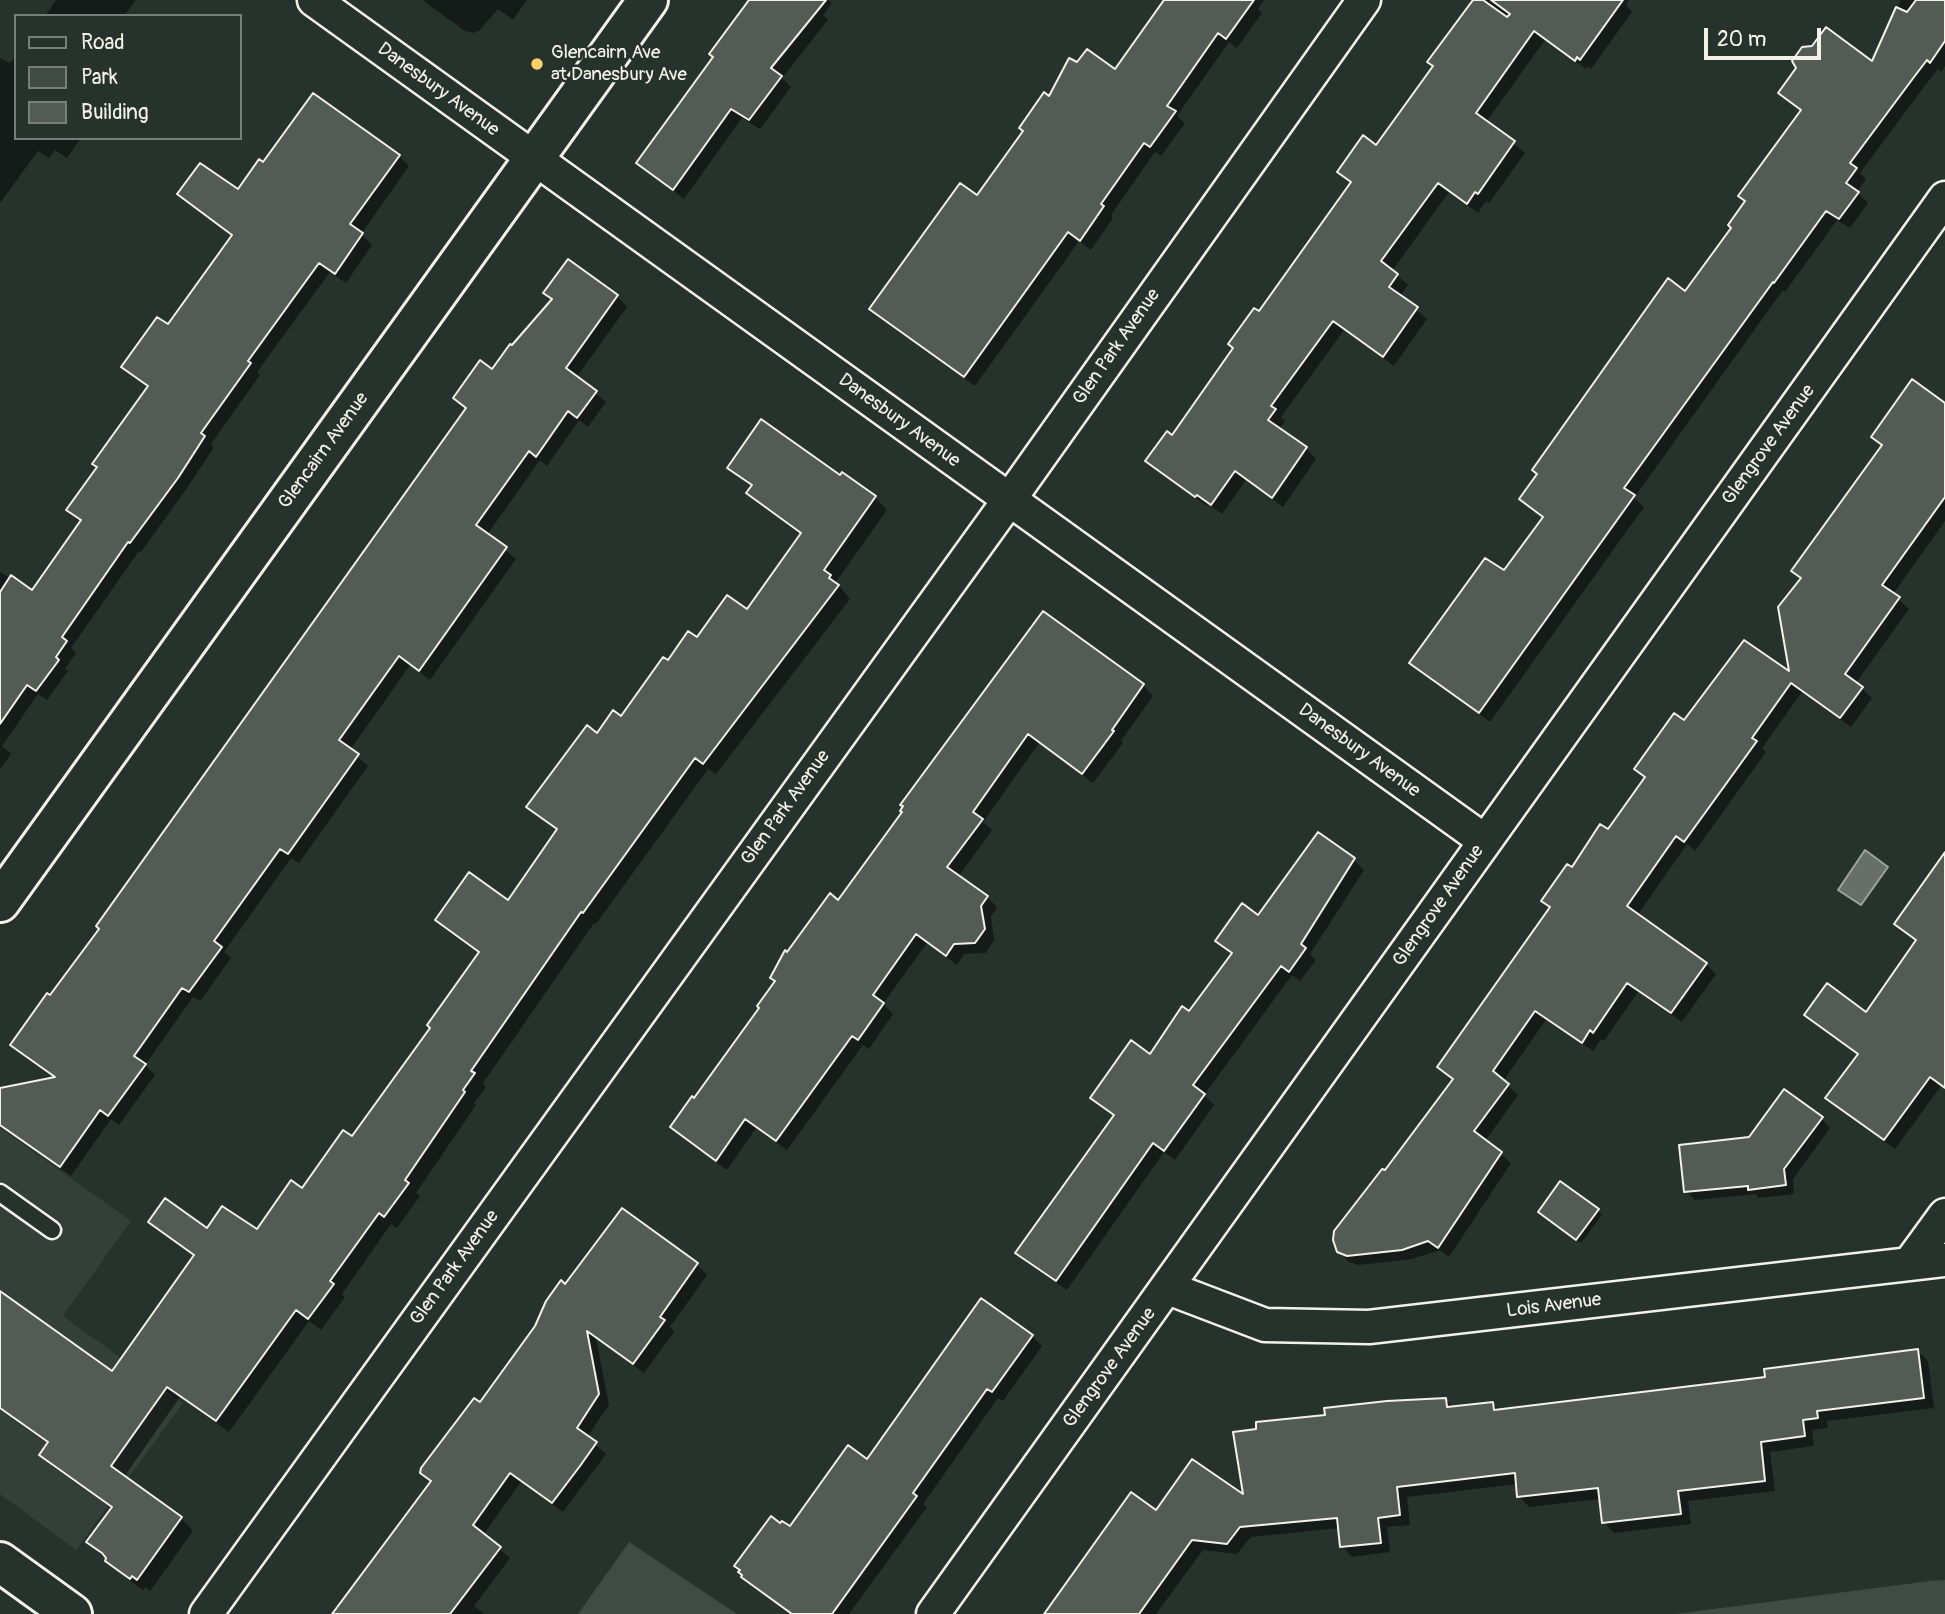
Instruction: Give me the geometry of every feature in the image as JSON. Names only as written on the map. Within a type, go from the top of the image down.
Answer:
[{"type":"street","name":"Danesbury Avenue","points":[[314,0],[1485,841]]},
{"type":"street","name":"Glencairn Avenue","points":[[0,902],[648,0]]},
{"type":"street","name":"Glen Park Avenue","points":[[206,1614],[1009,500],[1364,0]]},
{"type":"street","name":"Glengrove Avenue","points":[[933,1614],[1945,198]]},
{"type":"street","points":[[1910,1264],[1945,1215]]},
{"type":"street","name":"Lois Avenue","points":[[1168,1288],[1265,1325],[1369,1327],[1945,1260]]},
{"type":"street","points":[[0,1562],[72,1614]]},
{"type":"lane","points":[[0,1193],[52,1230]]},
{"type":"shaded area","points":[[1865,850],[1888,867],[1861,905],[1838,890]]},
{"type":"shaded area","points":[[0,1128],[131,1221],[63,1316],[183,1403],[76,1550],[0,1494]]},
{"type":"green space","points":[[629,1542],[737,1614],[578,1614]]},
{"type":"green space","points":[[1945,1580],[1945,1614],[1675,1614],[1930,1581]]},
{"type":"building","points":[[749,0],[826,0],[771,68],[782,76],[749,120],[731,109],[673,190],[636,163],[713,57],[709,54]]},
{"type":"building","points":[[1164,0],[1254,0],[1226,39],[1218,33],[1167,106],[1176,111],[1150,147],[1144,143],[1101,204],[1104,206],[1080,241],[1068,232],[964,377],[869,309],[960,183],[977,195],[1023,131],[1019,128],[1044,92],[1049,96],[1069,58],[1077,62],[1087,49],[1115,69]]},
{"type":"building","points":[[1473,0],[1483,0],[1507,17],[1510,14],[1491,0],[1623,0],[1580,60],[1577,57],[1575,61],[1534,31],[1476,113],[1515,141],[1478,194],[1475,192],[1467,204],[1438,183],[1381,261],[1398,274],[1389,287],[1418,307],[1383,357],[1333,321],[1271,406],[1276,409],[1268,420],[1307,447],[1272,498],[1235,471],[1211,505],[1197,495],[1195,497],[1145,461],[1167,431],[1172,435],[1233,348],[1228,344],[1254,308],[1259,311],[1351,182],[1337,172],[1363,135],[1376,145],[1433,66],[1427,62]]},
{"type":"building","points":[[1916,0],[1945,0],[1945,41],[1930,63],[1927,60],[1850,163],[1857,168],[1846,183],[1859,192],[1839,219],[1826,211],[1773,282],[1624,488],[1635,495],[1479,713],[1409,663],[1485,558],[1504,570],[1543,517],[1519,499],[1537,474],[1532,470],[1668,278],[1685,291],[1731,228],[1728,225],[1745,201],[1738,196],[1801,110],[1778,93],[1796,68],[1792,61],[1802,47],[1812,46],[1826,27],[1872,61],[1896,7],[1907,12]]},
{"type":"building","points":[[313,93],[400,155],[350,224],[363,233],[335,274],[319,263],[248,361],[251,363],[201,433],[205,436],[178,478],[130,543],[128,542],[62,637],[67,641],[56,657],[59,660],[36,691],[27,685],[0,724],[0,592],[11,575],[32,590],[81,520],[66,510],[97,467],[92,464],[148,386],[121,367],[157,317],[168,324],[232,235],[177,194],[200,163],[238,189],[259,159],[263,162]]},
{"type":"building","points":[[568,259],[618,295],[566,368],[597,391],[577,418],[568,411],[536,457],[529,451],[476,525],[507,547],[419,671],[399,656],[339,740],[359,754],[288,854],[280,849],[214,941],[222,947],[189,992],[182,988],[134,1056],[146,1064],[108,1116],[100,1110],[60,1167],[0,1125],[0,1088],[55,1077],[10,1045],[47,993],[50,995],[99,929],[96,926],[466,408],[453,398],[480,360],[492,369],[510,344],[512,345],[552,299],[543,293]]},
{"type":"building","points":[[1912,379],[1945,403],[1945,497],[1882,585],[1900,597],[1845,674],[1863,687],[1840,718],[1791,683],[1752,738],[1757,741],[1684,842],[1676,836],[1627,906],[1707,963],[1671,1013],[1627,983],[1593,1033],[1590,1030],[1582,1043],[1535,1011],[1493,1071],[1509,1084],[1474,1131],[1502,1152],[1438,1248],[1428,1241],[1402,1250],[1347,1256],[1337,1252],[1333,1240],[1334,1231],[1382,1169],[1385,1170],[1453,1079],[1437,1067],[1550,907],[1541,901],[1567,864],[1572,867],[1600,824],[1608,829],[1645,777],[1634,769],[1674,713],[1684,720],[1744,640],[1789,671],[1778,607],[1801,578],[1791,571],[1882,445],[1871,437]]},
{"type":"building","points":[[761,419],[840,475],[842,472],[876,496],[824,570],[831,575],[829,578],[839,585],[703,764],[695,758],[583,913],[581,912],[471,1071],[475,1073],[463,1090],[465,1092],[405,1180],[409,1183],[384,1217],[379,1213],[330,1281],[334,1284],[308,1319],[296,1310],[216,1421],[167,1387],[111,1466],[182,1517],[137,1580],[132,1576],[130,1579],[105,1561],[102,1553],[86,1542],[112,1507],[39,1455],[48,1442],[0,1408],[0,1291],[112,1371],[194,1255],[148,1222],[165,1198],[207,1228],[222,1206],[257,1229],[291,1180],[302,1188],[343,1130],[352,1136],[430,1028],[427,1025],[479,952],[435,920],[469,872],[508,900],[557,829],[526,807],[587,725],[597,733],[613,710],[621,716],[663,657],[668,660],[688,631],[697,637],[727,595],[747,609],[801,533],[746,493],[752,485],[727,468]]},
{"type":"building","points":[[1043,611],[1144,684],[1082,774],[1028,734],[973,812],[983,819],[947,867],[988,896],[981,906],[985,929],[975,943],[954,944],[946,956],[916,934],[873,995],[884,1003],[858,1040],[852,1036],[776,1141],[745,1119],[716,1161],[670,1127],[759,1008],[757,1006],[775,981],[770,978],[785,950],[787,952],[830,893],[838,900],[902,812],[900,811],[903,806],[900,805]]},
{"type":"building","points":[[1318,832],[1355,858],[1301,944],[1306,948],[1289,972],[1281,966],[1193,1085],[1205,1094],[1164,1151],[1153,1143],[1056,1281],[1015,1253],[1114,1115],[1090,1098],[1131,1040],[1150,1054],[1182,1006],[1189,1011],[1232,953],[1215,941],[1242,903],[1258,915]]},
{"type":"building","points":[[1945,852],[1945,1088],[1930,1077],[1884,1140],[1825,1098],[1858,1054],[1804,1015],[1827,983],[1866,1012],[1916,940],[1894,924]]},
{"type":"building","points":[[1784,1089],[1823,1117],[1784,1169],[1786,1185],[1748,1190],[1748,1186],[1684,1192],[1679,1145],[1749,1137]]},
{"type":"building","points":[[1560,1181],[1599,1209],[1576,1240],[1538,1212]]},
{"type":"building","points":[[622,1208],[698,1263],[660,1317],[665,1320],[633,1364],[587,1331],[599,1394],[577,1428],[597,1442],[580,1466],[552,1503],[510,1473],[473,1525],[501,1547],[450,1614],[332,1614],[431,1481],[420,1473],[421,1468],[474,1398],[480,1402],[535,1326],[546,1301],[561,1280],[565,1284]]},
{"type":"building","points":[[981,1298],[1033,1335],[992,1392],[987,1389],[913,1493],[917,1496],[832,1614],[792,1614],[741,1577],[738,1572],[740,1570],[734,1566],[771,1516],[790,1526],[848,1445],[867,1459]]},
{"type":"building","points":[[1918,1349],[1924,1398],[1817,1411],[1818,1418],[1803,1420],[1805,1436],[1761,1442],[1765,1481],[1678,1491],[1681,1514],[1602,1523],[1598,1488],[1517,1497],[1515,1473],[1397,1487],[1400,1515],[1378,1518],[1381,1543],[1340,1547],[1337,1518],[1240,1527],[1227,1544],[1192,1540],[1139,1614],[1044,1614],[1131,1492],[1156,1510],[1192,1459],[1243,1494],[1233,1432],[1256,1429],[1256,1422],[1325,1415],[1324,1408],[1446,1398],[1447,1407],[1493,1402],[1494,1410],[1765,1377],[1764,1369]]},
{"type":"place","name":"Glencairn Ave at Danesbury Ave","points":[[537,64]]}]
